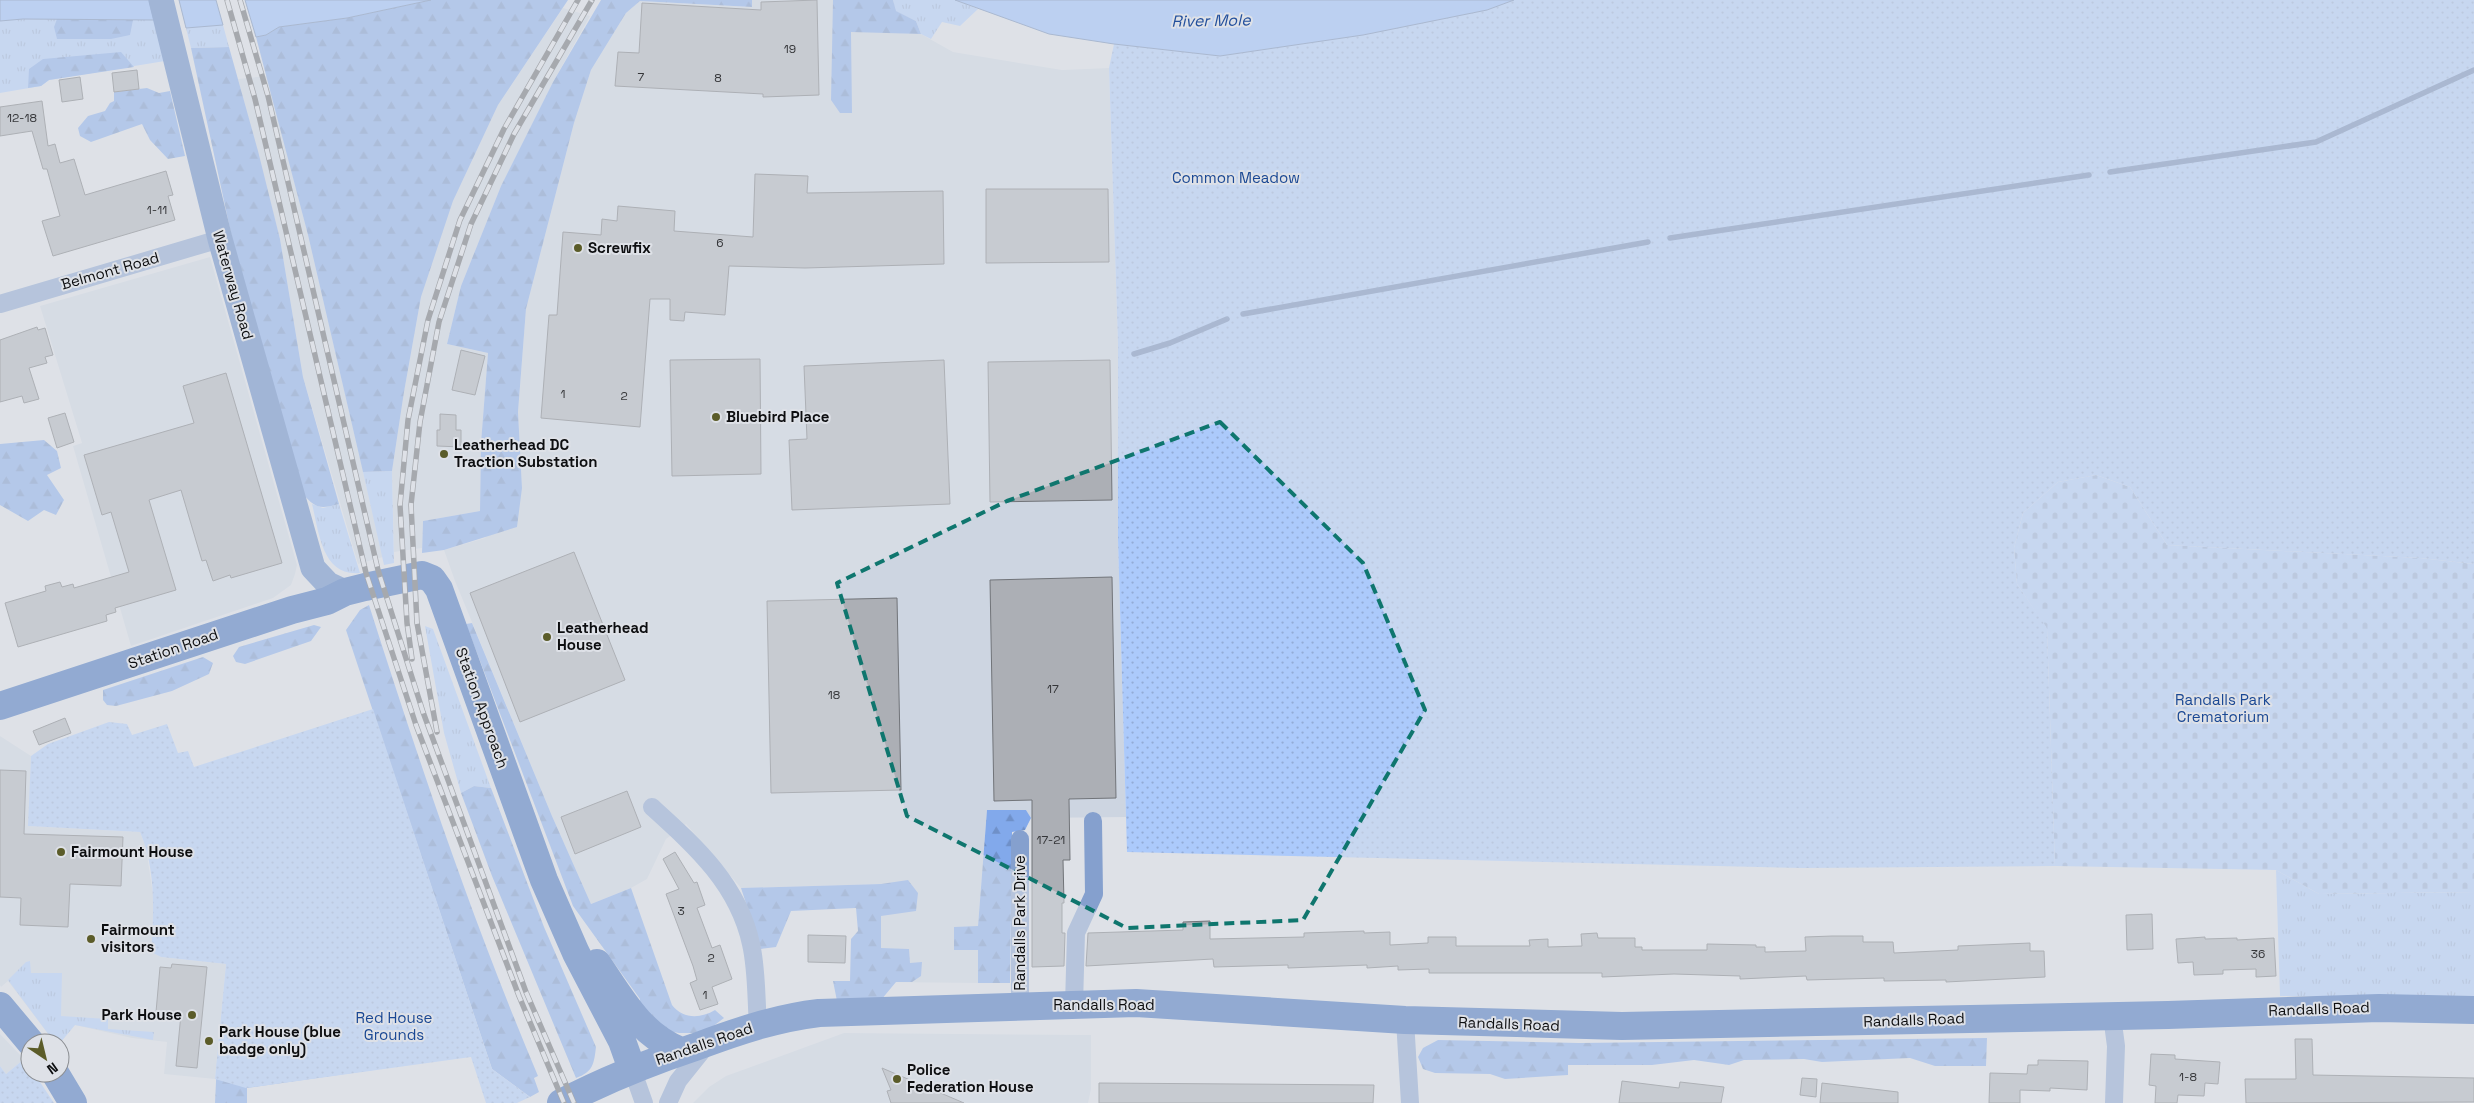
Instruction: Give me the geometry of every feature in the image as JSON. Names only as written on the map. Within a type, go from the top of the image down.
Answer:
[{"type":"main road","name":"Waterway Road","points":[[161,0],[220,239],[314,568],[328,584],[345,592]]},
{"type":"main road","points":[[292,610],[302,598],[314,568]]},
{"type":"main road","name":"Station Approach","points":[[345,592],[422,575],[428,576],[437,584],[544,880],[562,921],[622,1041],[632,1069]]},
{"type":"main road","name":"Station Road","points":[[0,706],[292,610],[327,602],[345,592]]},
{"type":"main road","name":"Station Approach","points":[[562,921],[587,948],[637,1022],[659,1041],[682,1051]]},
{"type":"main road","name":"Randalls Road","points":[[561,1103],[632,1069],[682,1051],[758,1025],[790,1017],[819,1013],[1020,1006],[1162,1004],[1405,1020],[1622,1026],[2112,1016],[2379,1008],[2474,1010]]},
{"type":"main road","points":[[0,1006],[23,1033]]},
{"type":"main road","points":[[61,1083],[73,1103]]},
{"type":"street","name":"Belmont Road","points":[[0,304],[220,239]]},
{"type":"street","points":[[652,807],[702,852],[723,879],[740,909],[752,945],[758,1025]]},
{"type":"street","points":[[1074,1005],[1076,933],[1094,894],[1093,821]]},
{"type":"street","name":"Randalls Park Drive","points":[[1020,839],[1020,1006]]},
{"type":"street","points":[[2112,1016],[2116,1046],[2114,1103]]},
{"type":"street","points":[[1405,1020],[1410,1103]]},
{"type":"street","points":[[668,1103],[678,1081],[711,1041]]},
{"type":"street","points":[[632,1069],[644,1103]]},
{"type":"highlighted area","points":[[1220,422],[1363,563],[1425,710],[1303,920],[1127,928],[907,816],[837,583],[1007,501]]},
{"type":"shaded area","points":[[752,0],[833,0],[834,30],[921,34],[953,52],[1062,70],[1109,68],[1118,344],[1118,540],[1126,817],[1031,818],[1026,810],[987,810],[978,926],[978,983],[881,982],[881,884],[741,888],[686,824],[666,839],[647,879],[631,888],[591,904],[552,816],[444,550],[485,538],[522,488],[518,412],[526,309],[574,123],[591,70],[626,13],[640,1],[752,7]]},
{"type":"shaded area","points":[[563,8],[590,16],[553,82],[501,186],[461,286],[447,344],[488,353],[481,443],[480,511],[423,521],[422,548],[394,552],[392,471],[421,297],[453,201],[498,105]]},
{"type":"shaded area","points":[[267,76],[308,235],[383,557],[358,564],[303,377],[280,239],[238,79]]},
{"type":"shaded area","points":[[210,257],[297,565],[291,585],[273,598],[131,646],[73,446],[82,443],[40,306]]},
{"type":"shaded area","points":[[0,736],[31,756],[29,826],[140,832],[146,848],[154,901],[151,952],[161,957],[226,964],[215,1079],[164,1074],[167,1042],[132,1038],[75,1025],[68,1033],[47,1033],[8,981],[1,987]]},
{"type":"shaded area","points":[[844,1033],[1091,1035],[1091,1089],[1088,1103],[693,1103],[709,1087],[726,1076]]},
{"type":"shaded area","points":[[0,1034],[20,1055],[20,1062],[6,1074],[0,1066]]},
{"type":"green space","points":[[431,0],[568,0],[498,105],[453,201],[421,297],[392,471],[363,472],[308,235],[256,37],[266,35],[279,27],[347,18]]},
{"type":"green space","points":[[601,0],[752,0],[752,7],[640,1],[626,13],[591,70],[574,123],[526,309],[518,412],[522,488],[517,527],[444,550],[422,553],[423,521],[480,511],[481,443],[488,353],[447,344],[461,286],[501,186],[553,82]]},
{"type":"green space","points":[[833,0],[893,0],[896,11],[916,21],[921,34],[851,32],[852,113],[840,113],[831,100]]},
{"type":"green space","points":[[893,0],[955,0],[978,9],[960,26],[942,22],[931,39],[921,34],[916,21],[895,11]]},
{"type":"green space","name":"Common Meadow","points":[[1514,0],[2474,0],[2474,564],[2420,558],[2167,545],[2130,487],[2096,475],[2058,482],[2023,513],[2014,548],[2017,584],[2047,628],[2055,866],[1803,868],[1127,852],[1118,540],[1118,344],[1109,68],[1114,44],[1220,56],[1363,35],[1487,10]]},
{"type":"green space","points":[[23,19],[154,20],[165,61],[49,80],[41,86],[0,93],[0,21]]},
{"type":"green space","points":[[57,19],[133,20],[130,35],[111,39],[57,39],[54,27]]},
{"type":"green space","points":[[223,25],[229,47],[191,48],[186,28]]},
{"type":"green space","points":[[229,47],[280,239],[303,377],[339,504],[333,506],[323,507],[315,505],[302,493],[240,275],[191,48]]},
{"type":"green space","points":[[121,52],[134,67],[49,80],[41,86],[28,88],[29,69],[43,59]]},
{"type":"green space","points":[[147,88],[159,93],[170,91],[185,156],[168,159],[150,140],[142,124],[91,142],[80,136],[78,128],[88,116],[105,111],[110,103],[114,101],[114,92]]},
{"type":"green space","points":[[44,440],[57,451],[61,468],[47,475],[64,500],[56,515],[44,510],[28,521],[0,505],[0,444]]},
{"type":"green space","points":[[392,471],[394,563],[384,565],[363,472]]},
{"type":"green space","name":"Randalls Park Crematorium","points":[[2096,475],[2130,487],[2167,545],[2420,558],[2474,564],[2474,892],[2319,894],[2276,870],[2055,866],[2047,629],[2017,584],[2014,548],[2023,513],[2058,482]]},
{"type":"green space","points":[[312,504],[323,508],[339,504],[360,573],[347,572],[337,568],[330,560],[320,539]]},
{"type":"green space","points":[[369,605],[448,843],[491,960],[538,1076],[534,1078],[539,1092],[530,1097],[492,1069],[346,630],[360,610]]},
{"type":"green space","points":[[472,623],[552,816],[591,904],[631,888],[672,1005],[676,1010],[686,1015],[704,1015],[715,1010],[724,1018],[704,1033],[679,1033],[663,1030],[640,1010],[640,999],[573,906],[466,624]]},
{"type":"green space","points":[[314,625],[321,627],[311,641],[245,664],[236,662],[233,656],[239,647]]},
{"type":"green space","points":[[425,626],[433,629],[491,788],[474,786],[461,793],[444,733]]},
{"type":"green space","points":[[203,657],[213,663],[209,674],[172,691],[116,706],[107,705],[103,700],[103,690]]},
{"type":"green space","name":"Red House Grounds","points":[[373,709],[492,1069],[530,1097],[517,1103],[486,1103],[471,1057],[246,1088],[215,1079],[226,964],[161,957],[151,952],[153,891],[149,861],[140,832],[28,826],[31,756],[48,744],[109,722],[127,724],[132,735],[167,724],[178,753],[188,751],[194,767]]},
{"type":"green space","points":[[474,786],[491,788],[544,927],[596,1047],[592,1067],[582,1076],[576,1078],[492,876],[461,793]]},
{"type":"green space","points":[[987,810],[1026,810],[1031,818],[1025,830],[1012,832],[1010,983],[978,983],[978,950],[954,950],[954,927],[978,926]]},
{"type":"green space","points":[[2276,870],[2319,894],[2474,892],[2474,997],[2280,996]]},
{"type":"green space","points":[[908,880],[918,893],[916,911],[881,916],[881,948],[909,949],[910,963],[922,962],[921,976],[912,982],[896,982],[881,1000],[837,1001],[833,981],[850,981],[851,939],[858,931],[856,908],[791,911],[776,947],[761,949],[741,888],[881,884]]},
{"type":"green space","points":[[30,961],[31,973],[62,973],[61,1016],[108,1019],[108,1029],[154,1032],[153,1040],[75,1025],[68,1033],[48,1033],[8,980],[26,962]]},
{"type":"green space","points":[[1987,1038],[1986,1066],[1935,1066],[1910,1058],[1822,1062],[1804,1059],[1744,1060],[1729,1065],[1694,1060],[1652,1065],[1568,1065],[1568,1075],[1505,1079],[1490,1074],[1435,1073],[1423,1069],[1418,1057],[1423,1048],[1438,1040],[1579,1043]]},
{"type":"green space","points":[[217,1060],[373,1070],[247,1088],[247,1103],[215,1103]]},
{"type":"green space","points":[[20,1062],[20,1083],[41,1083],[54,1103],[0,1103],[0,1066],[6,1074]]},
{"type":"water","points":[[0,0],[149,0],[154,20],[23,19],[0,21]]},
{"type":"water","points":[[179,0],[216,0],[223,25],[186,28]]},
{"type":"water","points":[[245,0],[431,0],[347,18],[279,27],[266,35],[256,37]]},
{"type":"water","name":"River Mole","points":[[955,0],[1514,0],[1487,10],[1363,35],[1220,56],[1114,44],[1049,34]]},
{"type":"building","points":[[817,0],[819,95],[763,97],[763,94],[615,86],[618,52],[639,53],[642,3],[761,10],[761,2]]},
{"type":"building","points":[[137,70],[139,89],[114,92],[112,73]]},
{"type":"building","points":[[80,77],[83,99],[62,102],[59,80]]},
{"type":"building","points":[[42,101],[48,146],[55,144],[60,163],[74,159],[85,195],[166,171],[173,195],[168,196],[175,220],[53,256],[42,221],[60,216],[47,169],[43,169],[32,131],[0,136],[0,107]]},
{"type":"building","points":[[755,174],[808,176],[807,193],[943,191],[944,264],[805,268],[729,266],[725,315],[685,312],[684,321],[670,320],[670,299],[650,299],[640,427],[541,418],[549,315],[557,315],[563,232],[601,235],[602,219],[617,221],[618,206],[675,211],[674,231],[753,237]]},
{"type":"building","points":[[986,189],[1108,189],[1109,262],[986,263]]},
{"type":"building","points":[[37,327],[38,330],[45,328],[53,355],[45,357],[47,363],[29,368],[39,399],[24,403],[22,396],[0,402],[0,340]]},
{"type":"building","points":[[461,350],[485,356],[475,395],[452,390]]},
{"type":"building","name":"Bluebird Place","points":[[760,359],[761,474],[672,476],[670,360]]},
{"type":"building","points":[[944,360],[950,504],[792,510],[789,440],[807,439],[804,366]]},
{"type":"building","points":[[1110,360],[1112,500],[990,502],[988,362]]},
{"type":"building","points":[[226,373],[282,563],[231,578],[230,575],[213,581],[206,560],[202,561],[181,490],[149,500],[176,590],[115,608],[116,612],[106,615],[107,621],[18,647],[5,603],[46,591],[45,586],[60,582],[62,587],[73,584],[74,588],[129,572],[111,512],[102,515],[84,455],[194,423],[183,386]]},
{"type":"building","points":[[65,413],[74,442],[57,448],[48,418]]},
{"type":"building","points":[[440,414],[456,415],[456,430],[461,430],[461,447],[437,446]]},
{"type":"building","name":"Leatherhead House","points":[[574,552],[625,680],[520,722],[470,593]]},
{"type":"building","points":[[1112,577],[1116,798],[1069,799],[1070,860],[1063,860],[1064,903],[1062,903],[1062,933],[1065,933],[1064,966],[1032,967],[1032,800],[994,801],[990,580]]},
{"type":"building","points":[[897,598],[901,790],[771,793],[767,601]]},
{"type":"building","points":[[65,718],[71,733],[39,745],[33,731]]},
{"type":"building","name":"Fairmount House","points":[[0,770],[26,771],[24,834],[123,837],[121,886],[70,884],[68,927],[20,925],[21,898],[0,897]]},
{"type":"building","points":[[627,791],[641,827],[575,854],[561,817]]},
{"type":"building","points":[[675,852],[694,883],[697,882],[705,905],[697,908],[712,948],[720,945],[732,979],[712,987],[718,1004],[700,1010],[690,983],[697,980],[693,966],[666,894],[679,889],[663,859]]},
{"type":"building","points":[[2152,914],[2153,949],[2127,950],[2126,915]]},
{"type":"building","points":[[1210,921],[1210,939],[1304,937],[1304,933],[1364,931],[1364,933],[1390,932],[1390,945],[1428,943],[1428,937],[1456,937],[1456,946],[1530,946],[1529,940],[1548,939],[1548,947],[1582,946],[1581,934],[1597,933],[1598,938],[1635,938],[1635,947],[1642,947],[1642,950],[1707,950],[1707,944],[1756,945],[1756,947],[1765,947],[1765,952],[1806,951],[1805,937],[1832,936],[1863,936],[1863,942],[1893,942],[1894,953],[1958,950],[1958,946],[2030,943],[2030,951],[2044,951],[2045,977],[1946,982],[1946,980],[1884,981],[1884,978],[1807,980],[1806,976],[1740,979],[1740,976],[1674,974],[1602,977],[1602,973],[1429,973],[1429,969],[1398,970],[1398,966],[1367,968],[1367,965],[1288,968],[1288,965],[1214,967],[1213,959],[1086,966],[1088,933],[1183,930],[1183,922]]},
{"type":"building","points":[[808,935],[846,936],[845,963],[808,962]]},
{"type":"building","points":[[2205,937],[2205,939],[2237,938],[2237,940],[2274,938],[2276,976],[2256,977],[2256,969],[2223,970],[2223,974],[2194,975],[2193,962],[2178,963],[2176,939]]},
{"type":"building","name":"Park House","points":[[172,964],[207,967],[197,1068],[176,1066],[181,1014],[156,1012],[160,967],[171,968]]},
{"type":"building","points":[[2295,1039],[2312,1039],[2313,1075],[2474,1078],[2474,1102],[2246,1103],[2245,1079],[2296,1079]]},
{"type":"building","points":[[2151,1054],[2175,1055],[2175,1059],[2220,1062],[2218,1084],[2205,1083],[2204,1096],[2178,1095],[2177,1103],[2155,1103],[2156,1086],[2149,1085]]},
{"type":"building","points":[[2038,1060],[2088,1061],[2087,1090],[2050,1088],[2050,1091],[2020,1090],[2020,1103],[1989,1103],[1990,1073],[2027,1074],[2028,1065],[2038,1065]]},
{"type":"building","name":"Police Federation House","points":[[882,1068],[964,1103],[891,1103],[887,1091],[891,1090]]},
{"type":"building","points":[[1802,1078],[1817,1079],[1816,1097],[1800,1095]]},
{"type":"building","points":[[1622,1081],[1679,1088],[1680,1082],[1724,1087],[1721,1103],[1619,1103]]},
{"type":"building","points":[[1099,1083],[1374,1085],[1373,1103],[1099,1103]]},
{"type":"building","points":[[1822,1083],[1898,1092],[1898,1103],[1820,1103]]},
{"type":"waterway","points":[[2110,172],[2316,142],[2474,70]]},
{"type":"waterway","points":[[1670,238],[2089,175]]},
{"type":"waterway","points":[[1243,314],[1648,242]]},
{"type":"waterway","points":[[1134,354],[1170,343],[1227,319]]},
{"type":"railway","points":[[227,0],[255,99],[366,573],[416,725],[519,996],[564,1103]]},
{"type":"railway","points":[[240,0],[268,96],[378,570],[423,712],[526,992],[574,1103]]},
{"type":"railway","points":[[412,659],[407,623],[400,505],[408,420],[428,320],[460,220],[504,129],[578,0]]},
{"type":"railway","points":[[437,732],[417,623],[411,505],[420,422],[439,322],[471,224],[514,134],[592,0]]},
{"type":"place","name":"Screwfix","points":[[578,248]]},
{"type":"place","name":"Bluebird Place","points":[[716,417]]},
{"type":"place","name":"Leatherhead DC Traction Substation","points":[[444,454]]},
{"type":"place","name":"Leatherhead House","points":[[547,637]]},
{"type":"place","name":"Fairmount House","points":[[61,852]]},
{"type":"place","name":"Fairmount visitors","points":[[91,939]]},
{"type":"place","name":"Park House","points":[[192,1015]]},
{"type":"place","name":"Park House (blue badge only)","points":[[209,1041]]},
{"type":"place","name":"Police Federation House","points":[[897,1079]]}]
